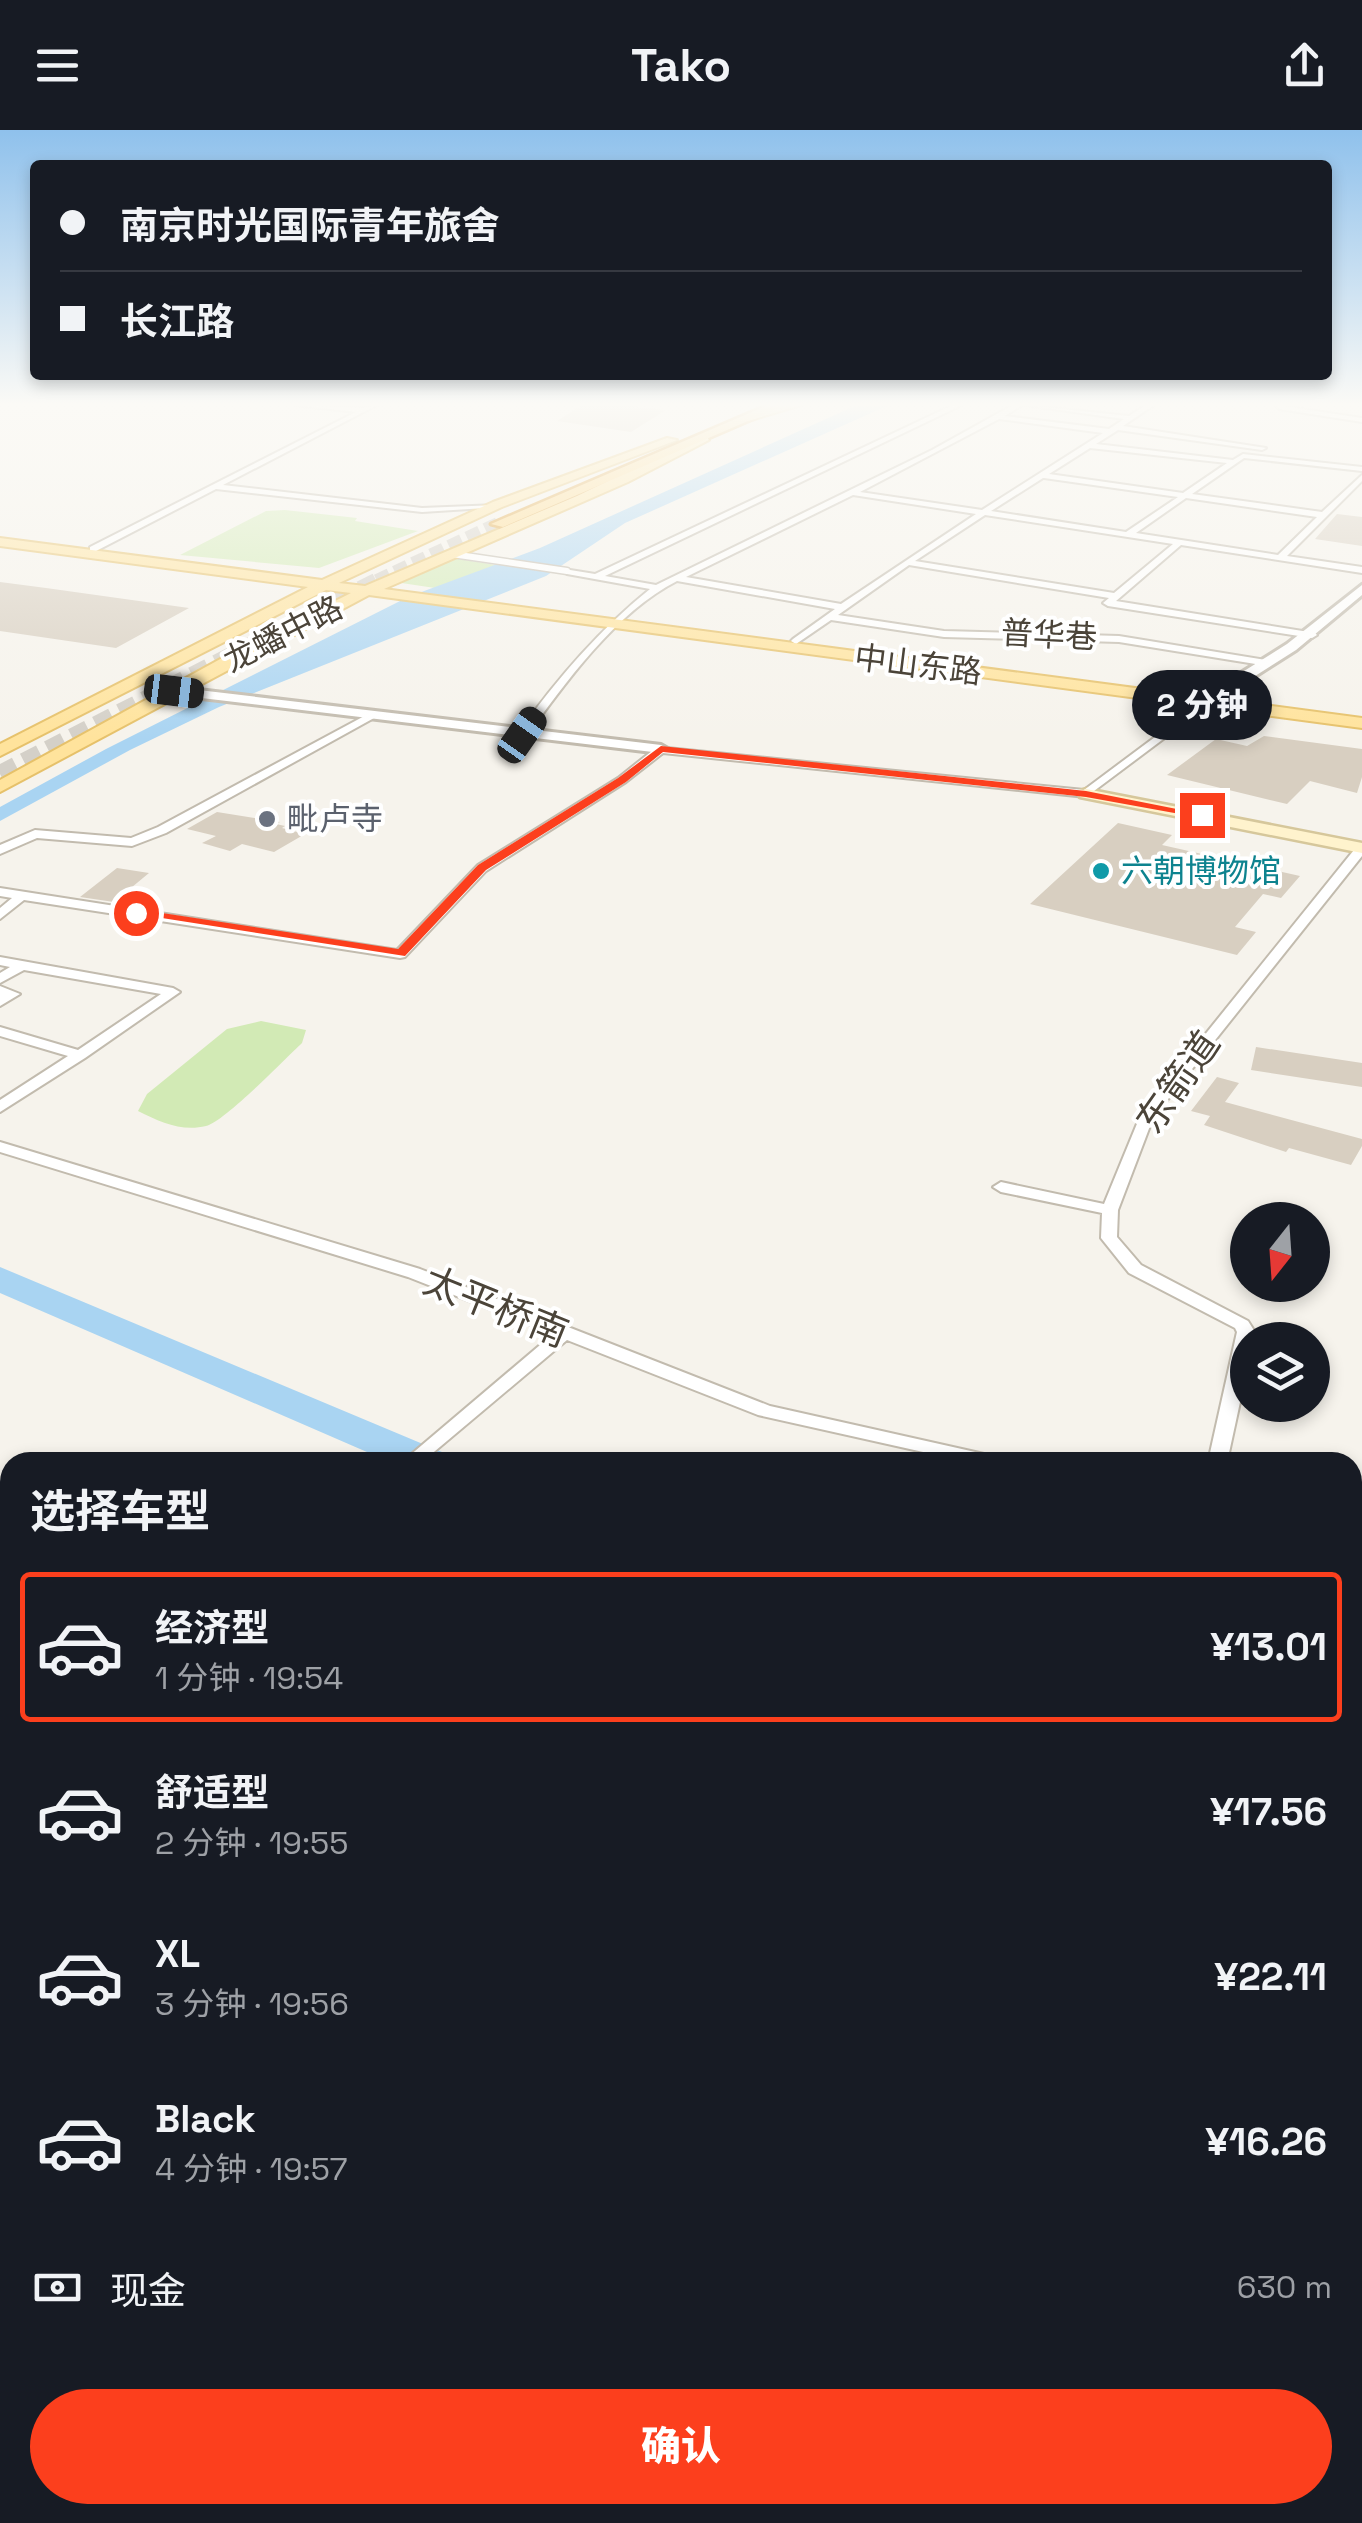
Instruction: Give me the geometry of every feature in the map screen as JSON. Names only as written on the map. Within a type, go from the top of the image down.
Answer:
[{"type":"highway","points":[[482,521],[493,517]]},
{"type":"main road","name":"龙蟠中路","points":[[0,751],[327,583],[412,544],[493,517]]},
{"type":"main road","name":"龙蟠中路","points":[[0,786],[263,643],[371,589],[537,517]]},
{"type":"main road","points":[[0,540],[92,549],[327,583]]},
{"type":"main road","points":[[0,540],[371,589]]},
{"type":"main road","points":[[412,544],[432,552],[455,553]]},
{"type":"main road","name":"中山东路","points":[[371,589],[1210,699],[1362,715]]},
{"type":"main road","name":"中山东路","points":[[616,621],[796,641],[1362,723]]},
{"type":"main road","points":[[224,638],[268,629],[272,635],[263,643]]},
{"type":"main road","points":[[1086,794],[1362,848]]},
{"type":"street","points":[[92,549],[157,517]]},
{"type":"street","points":[[595,577],[723,517]]},
{"type":"street","points":[[522,735],[573,664],[616,621],[657,588],[803,517]]},
{"type":"street","points":[[796,641],[840,607],[981,517]]},
{"type":"street","points":[[1002,517],[1362,570]]},
{"type":"street","points":[[1126,536],[1153,517]]},
{"type":"street","points":[[1279,559],[1321,517]]},
{"type":"street","points":[[1178,544],[1108,603],[1312,635]]},
{"type":"street","points":[[455,553],[657,588]]},
{"type":"street","points":[[907,562],[1116,596]]},
{"type":"street","points":[[674,578],[840,607]]},
{"type":"street","points":[[174,691],[522,735],[1086,794],[1210,699],[1312,635],[1362,589]]},
{"type":"street","name":"普华巷","points":[[829,617],[944,634],[1114,638],[1268,663]]},
{"type":"street","points":[[0,850],[35,834],[132,842],[162,830],[370,716]]},
{"type":"street","points":[[0,892],[400,954],[482,868],[579,809],[661,749]]},
{"type":"street","name":"东箭道","points":[[1110,1210],[1146,1117],[1362,848]]},
{"type":"street","points":[[0,915],[22,895]]},
{"type":"street","points":[[0,960],[173,992],[0,1107]]},
{"type":"street","points":[[0,978],[22,966]]},
{"type":"street","points":[[0,990],[13,994],[0,1002]]},
{"type":"street","points":[[0,1030],[80,1055]]},
{"type":"street","name":"太平桥南","points":[[0,1147],[414,1273],[765,1411],[948,1452]]},
{"type":"street","points":[[1000,1187],[1110,1210],[1109,1238],[1136,1269],[1242,1325],[1246,1332],[1219,1452]]},
{"type":"street","points":[[422,1452],[563,1334]]},
{"type":"green space","points":[[255,517],[345,517],[418,531],[319,568],[180,555]]},
{"type":"green space","points":[[446,557],[496,565],[435,588],[388,581]]},
{"type":"green space","points":[[261,1021],[306,1030],[302,1043],[226,1114],[206,1126],[188,1128],[138,1111],[147,1094],[227,1029]]},
{"type":"water","points":[[609,517],[639,517],[546,576],[219,707],[0,821],[0,807],[106,749],[408,597],[540,548]]},
{"type":"building","points":[[1335,517],[1362,517],[1362,546],[1315,539]]},
{"type":"building","points":[[0,582],[189,608],[116,648],[0,631]]},
{"type":"building","points":[[1264,736],[1362,749],[1362,777],[1357,793],[1310,781],[1287,804],[1167,775],[1216,739],[1247,746]]},
{"type":"building","points":[[217,812],[280,822],[276,824],[285,826],[282,828],[305,834],[274,852],[242,844],[230,851],[202,843],[216,836],[187,829]]},
{"type":"building","points":[[1118,823],[1172,835],[1162,845],[1300,876],[1281,898],[1263,894],[1235,927],[1256,932],[1237,955],[1030,904]]},
{"type":"building","points":[[117,868],[149,873],[114,902],[80,897]]},
{"type":"building","points":[[1256,1047],[1362,1063],[1362,1087],[1251,1070]]},
{"type":"building","points":[[1217,1077],[1239,1083],[1225,1102],[1362,1139],[1362,1146],[1351,1165],[1289,1148],[1286,1152],[1204,1125],[1210,1116],[1191,1111]]},
{"type":"waterway","points":[[0,1279],[404,1452]]},
{"type":"tunnel","points":[[377,581],[498,524]]},
{"type":"tunnel","points":[[0,774],[382,579]]},
{"type":"place","name":"毗卢寺","points":[[267,819]]},
{"type":"place","name":"六朝博物馆","points":[[1101,871]]},
{"type":"route","points":[[136,913],[400,954],[482,868],[550,828],[661,749],[1086,794],[1202,815]]}]
